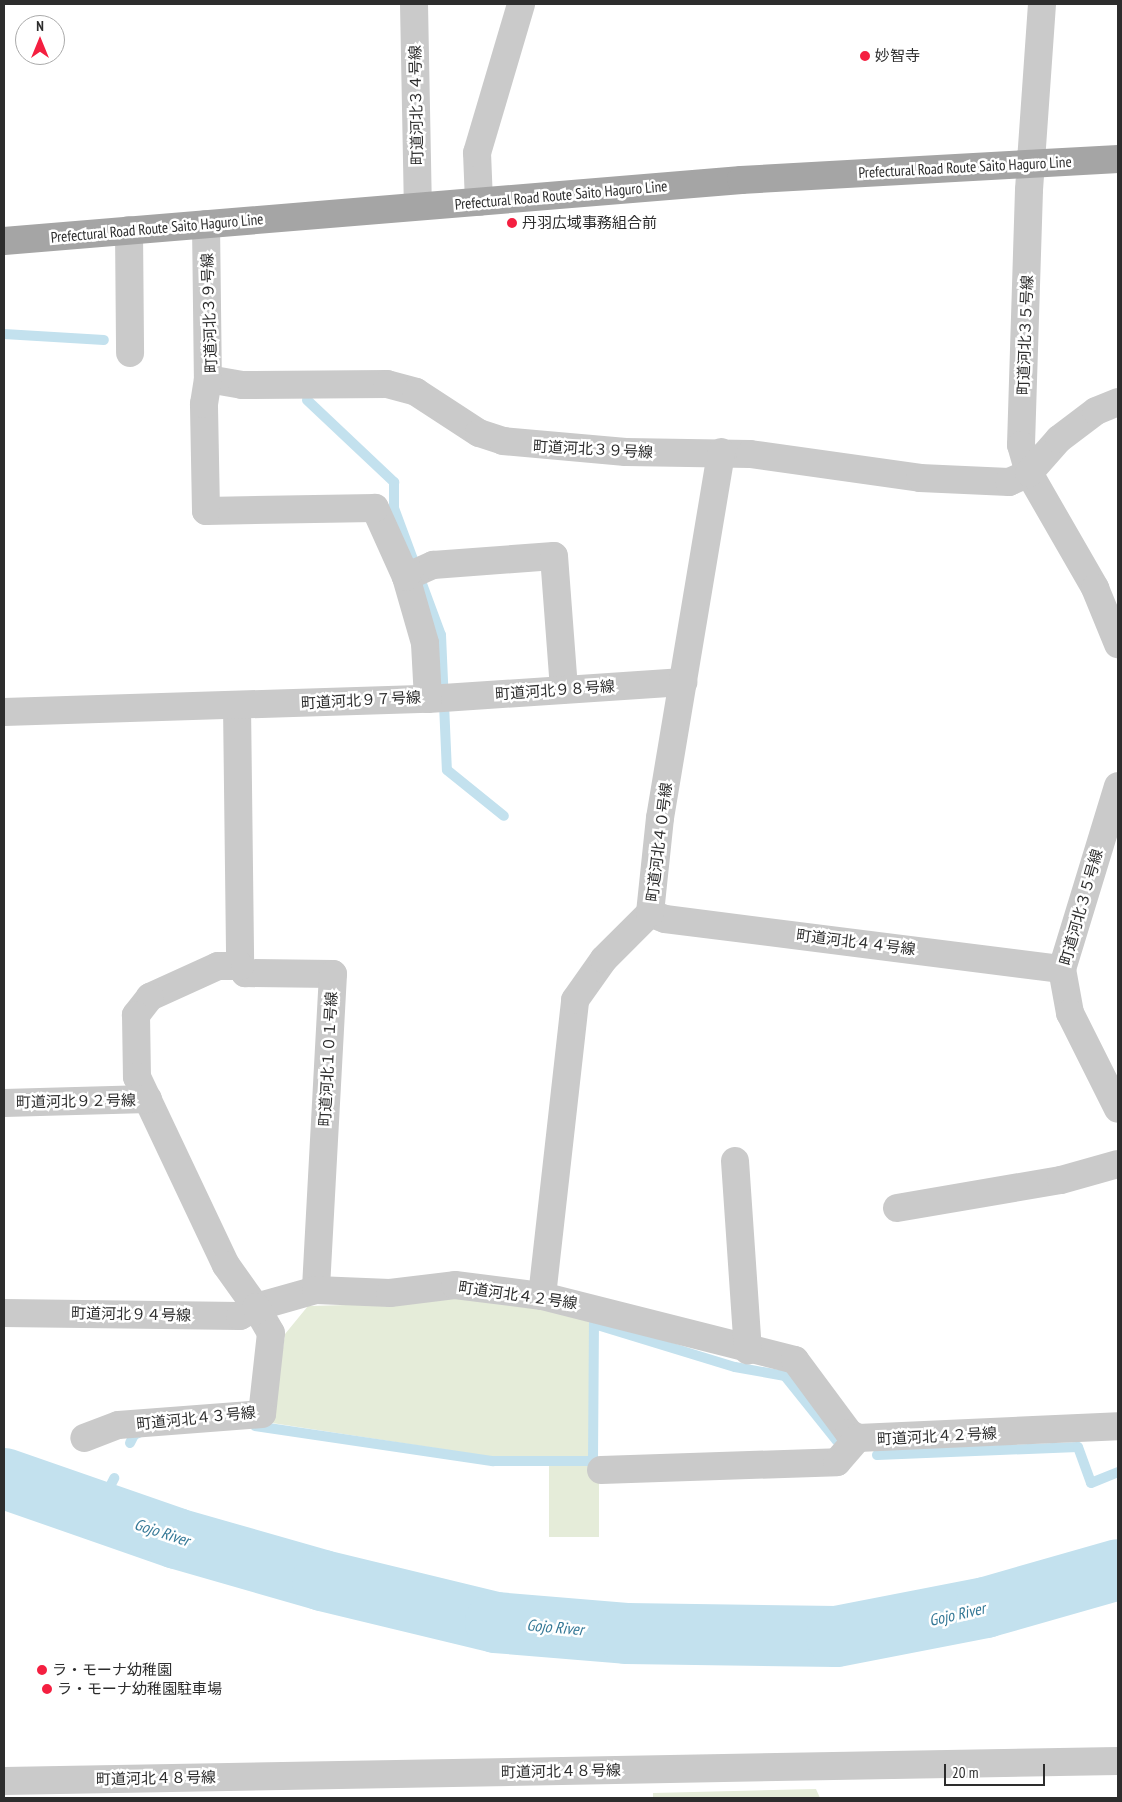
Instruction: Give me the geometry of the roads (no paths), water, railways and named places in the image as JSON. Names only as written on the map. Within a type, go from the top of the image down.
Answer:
[{"type":"main road","name":"Prefectural Road Route Saito Haguro Line","points":[[4,241],[418,206],[1032,163],[1118,159]]},
{"type":"street","name":"町道河北３４号線","points":[[414,4],[418,206]]},
{"type":"street","points":[[479,202],[477,153],[521,4]]},
{"type":"street","name":"町道河北３５号線","points":[[1042,4],[1032,163],[1021,444],[1029,473],[1095,588],[1118,644]]},
{"type":"street","name":"町道河北３９号線","points":[[206,224],[208,379],[242,385],[388,384],[416,392],[479,433],[527,445],[626,452],[721,452],[920,478],[1009,482],[1029,473],[1059,440],[1096,411],[1118,402]]},
{"type":"street","points":[[129,230],[130,353]]},
{"type":"street","name":"町道河北９７号線","points":[[4,712],[428,699],[425,644],[406,577],[375,508],[206,511],[204,404],[208,379]]},
{"type":"street","name":"町道河北４０号線","points":[[542,1296],[575,1000],[604,959],[650,913],[683,682],[721,452]]},
{"type":"street","points":[[406,577],[433,565],[554,556],[564,690]]},
{"type":"street","name":"町道河北９８号線","points":[[428,699],[683,682]]},
{"type":"street","points":[[237,705],[240,966],[218,966],[150,997],[136,1015],[137,1077],[226,1264],[256,1307]]},
{"type":"street","name":"町道河北３５号線","points":[[1118,786],[1062,969],[1070,1013],[1118,1109]]},
{"type":"street","name":"町道河北４４号線","points":[[650,913],[665,919],[1062,969]]},
{"type":"street","name":"町道河北１０１号線","points":[[240,966],[245,973],[332,974],[316,1290]]},
{"type":"street","name":"町道河北９２号線","points":[[4,1103],[148,1099]]},
{"type":"street","points":[[735,1161],[748,1351]]},
{"type":"street","points":[[897,1208],[1061,1180],[1118,1164]]},
{"type":"street","name":"町道河北４２号線","points":[[256,1307],[316,1290],[390,1293],[455,1285],[542,1296],[748,1351],[795,1360],[849,1433],[858,1438],[1118,1426]]},
{"type":"street","name":"町道河北９４号線","points":[[4,1312],[240,1316],[256,1307]]},
{"type":"street","name":"町道河北４３号線","points":[[84,1438],[118,1425],[262,1414],[271,1333],[256,1307]]},
{"type":"street","points":[[601,1470],[837,1462],[858,1438]]},
{"type":"street","name":"町道河北４８号線","points":[[4,1781],[1118,1761]]},
{"type":"waterway","points":[[4,334],[104,340]]},
{"type":"waterway","points":[[307,400],[394,482],[394,508],[441,635],[447,770],[504,816]]},
{"type":"waterway","points":[[255,1426],[493,1461],[593,1461],[594,1324],[735,1367],[785,1376],[837,1441]]},
{"type":"waterway","points":[[130,1443],[134,1435],[143,1431]]},
{"type":"waterway","points":[[877,1455],[1078,1447],[1091,1483],[1118,1472]]},
{"type":"waterway","name":"Gojo River","points":[[4,1478],[176,1538],[322,1580],[495,1622],[626,1633],[836,1636],[985,1607],[1118,1569]]},
{"type":"waterway","points":[[98,1510],[114,1478]]},
{"type":"place","name":"妙智寺","points":[[865,56]]},
{"type":"place","name":"丹羽広域事務組合前","points":[[512,223]]},
{"type":"place","name":"ラ・モーナ幼稚園","points":[[42,1670]]},
{"type":"place","name":"ラ・モーナ幼稚園駐車場","points":[[47,1689]]}]
